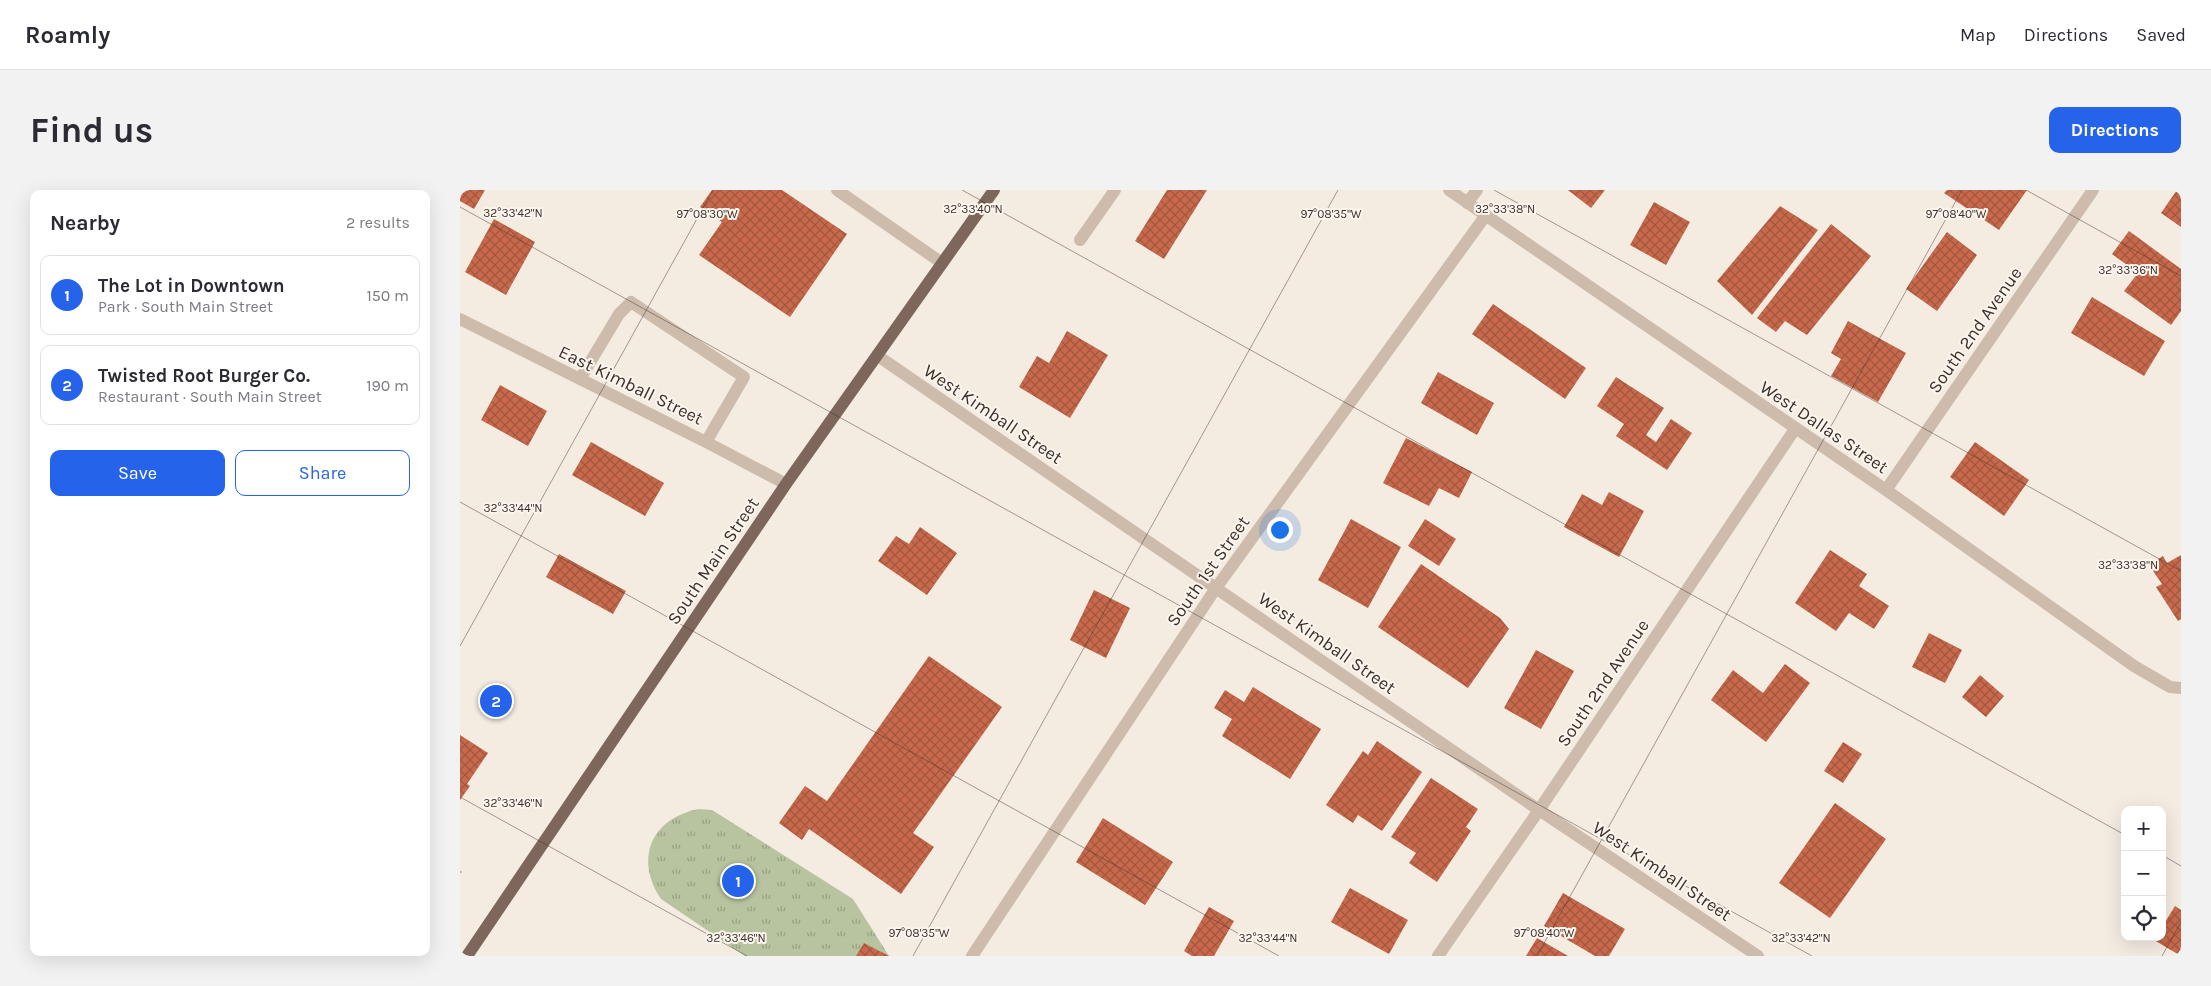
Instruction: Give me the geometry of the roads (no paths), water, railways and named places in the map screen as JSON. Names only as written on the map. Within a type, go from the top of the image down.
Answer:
[{"type":"main road","name":"South Main Street","points":[[467,956],[786,484],[994,190]]},
{"type":"street","points":[[837,190],[942,263]]},
{"type":"street","points":[[1080,240],[1115,190]]},
{"type":"street","name":"West Dallas Street","points":[[1449,190],[1886,490],[2134,666],[2170,687],[2181,688]]},
{"type":"street","points":[[1468,202],[1477,190]]},
{"type":"street","name":"South 2nd Avenue","points":[[1886,490],[2093,190]]},
{"type":"street","name":"South 1st Street","points":[[972,956],[1216,588],[1486,215]]},
{"type":"street","points":[[580,379],[619,314],[631,302],[744,377],[706,442]]},
{"type":"street","name":"East Kimball Street","points":[[460,319],[786,484]]},
{"type":"street","name":"West Kimball Street","points":[[878,356],[1539,810],[1758,956]]},
{"type":"street","name":"South 2nd Avenue","points":[[1438,956],[1539,810],[1795,429]]},
{"type":"place","name":"Twisted Root Burger Co.","points":[[496,701]]},
{"type":"place","name":"The Lot in Downtown","points":[[738,881]]}]
